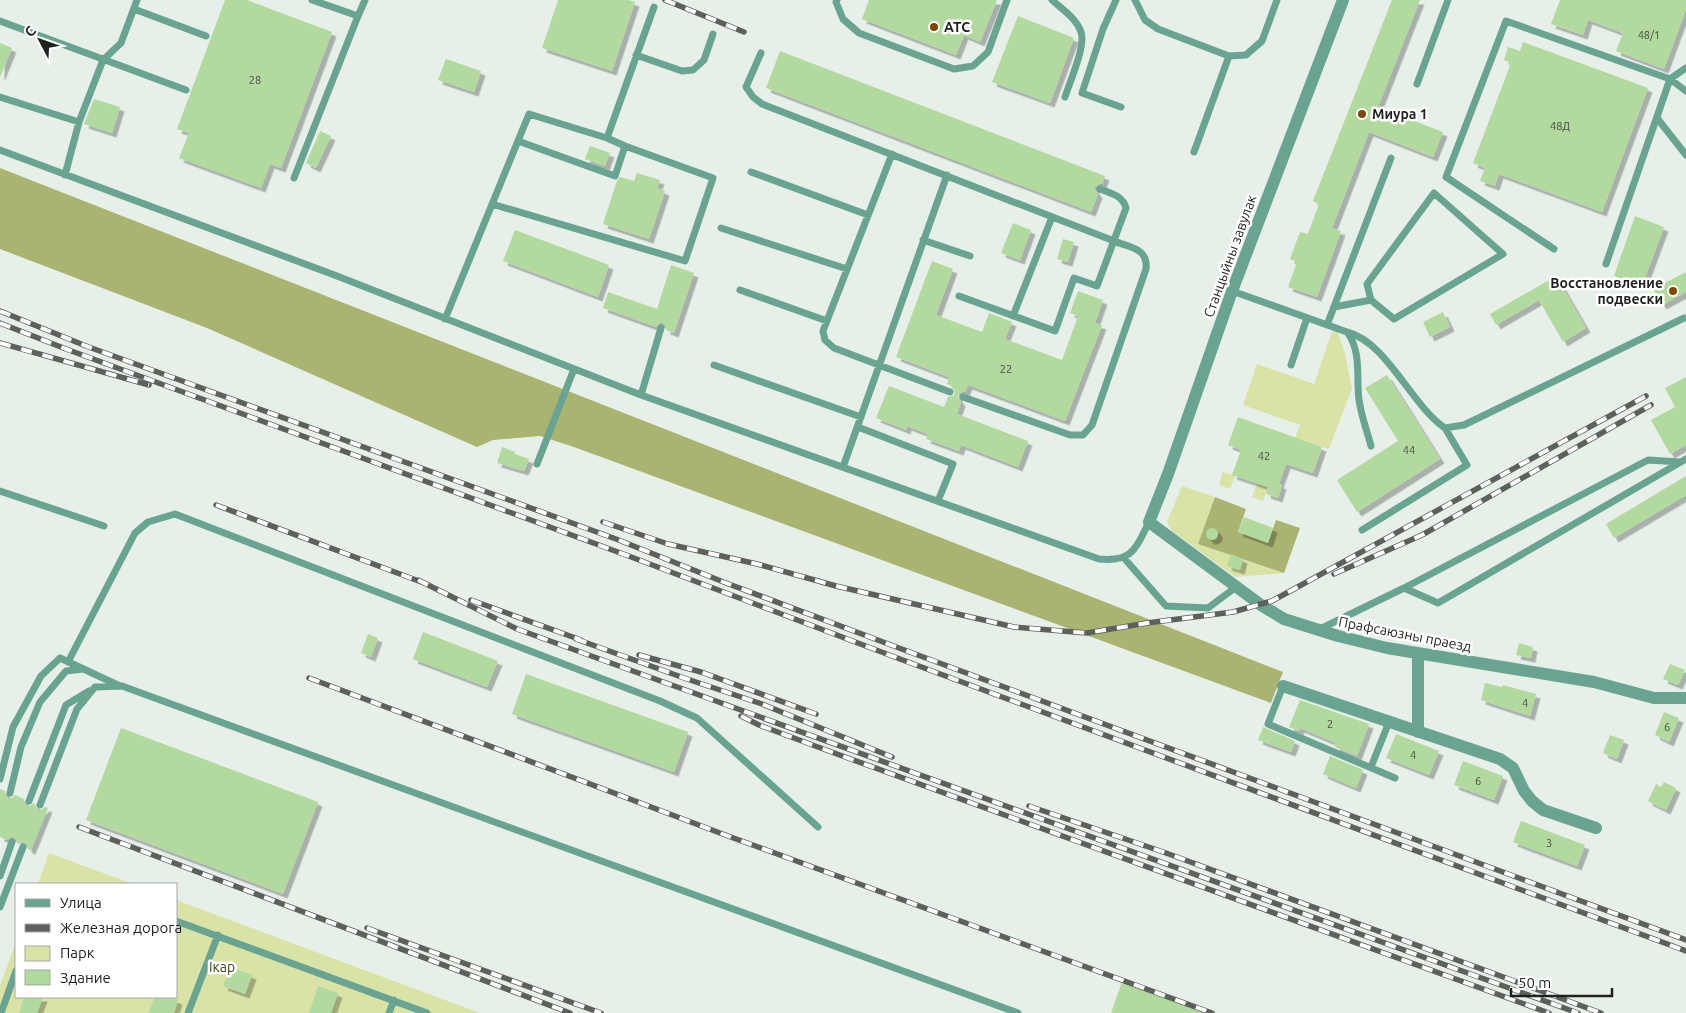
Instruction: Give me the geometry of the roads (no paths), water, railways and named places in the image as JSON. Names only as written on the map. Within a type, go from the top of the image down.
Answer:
[{"type":"street","name":"Станцыйны завулак","points":[[1149,522],[1184,430],[1232,291],[1343,0]]},
{"type":"street","name":"Прафсаюзны праезд","points":[[1149,522],[1236,587],[1284,619],[1378,646],[1418,654],[1594,682],[1654,698],[1686,698]]},
{"type":"street","points":[[1418,654],[1418,732]]},
{"type":"street","points":[[1283,686],[1500,759],[1514,768],[1524,791],[1543,810],[1596,828]]},
{"type":"lane","points":[[65,175],[79,122],[102,60],[121,43],[137,0]]},
{"type":"lane","points":[[312,0],[358,16]]},
{"type":"lane","points":[[294,178],[365,0]]},
{"type":"lane","points":[[837,0],[836,2],[843,19],[859,34],[954,69],[973,66],[988,52],[1007,0]]},
{"type":"lane","points":[[1052,0],[1072,17],[1081,32],[1082,45],[1065,96]]},
{"type":"lane","points":[[1116,0],[1103,29],[1082,93],[1121,107]]},
{"type":"lane","points":[[1135,0],[1145,20],[1158,29],[1229,56],[1246,56],[1262,41],[1277,0]]},
{"type":"lane","points":[[1417,84],[1448,0]]},
{"type":"lane","points":[[607,138],[654,7]]},
{"type":"lane","points":[[134,9],[206,36]]},
{"type":"lane","points":[[0,22],[186,90]]},
{"type":"lane","points":[[1554,249],[1446,177],[1506,22],[1670,80],[1686,91]]},
{"type":"lane","points":[[636,55],[682,71],[693,70],[704,60],[713,34]]},
{"type":"lane","points":[[761,53],[746,87],[753,97],[762,104],[1143,252],[1147,259],[1146,269],[1092,425],[1083,435],[1070,435],[963,397]]},
{"type":"lane","points":[[1194,152],[1229,56]]},
{"type":"lane","points":[[1606,264],[1670,80],[1686,68]]},
{"type":"lane","points":[[0,97],[79,122]]},
{"type":"lane","points":[[445,319],[529,114],[607,138],[713,178],[683,269]]},
{"type":"lane","points":[[1657,118],[1686,155]]},
{"type":"lane","points":[[518,141],[615,176],[626,146]]},
{"type":"lane","points":[[0,150],[336,276],[641,395],[1099,559],[1113,560],[1124,558],[1137,547],[1149,522]]},
{"type":"lane","points":[[892,154],[823,331],[825,340],[834,348],[950,392]]},
{"type":"lane","points":[[1327,325],[1391,158]]},
{"type":"lane","points":[[751,172],[868,215]]},
{"type":"lane","points":[[843,467],[947,175]]},
{"type":"lane","points":[[959,296],[1055,331],[1074,278],[1097,286],[1126,208],[1118,196],[1100,189]]},
{"type":"lane","points":[[1434,193],[1503,254],[1394,319],[1371,300],[1367,284],[1434,193]]},
{"type":"lane","points":[[492,204],[685,261]]},
{"type":"lane","points":[[1013,316],[1052,217]]},
{"type":"lane","points":[[721,228],[847,269]]},
{"type":"lane","points":[[923,240],[970,256]]},
{"type":"lane","points":[[740,290],[827,321]]},
{"type":"lane","points":[[1232,291],[1357,334],[1370,344],[1395,371],[1434,420],[1445,428],[1467,465],[1362,530]]},
{"type":"lane","points":[[1334,307],[1371,300]]},
{"type":"lane","points":[[1291,365],[1307,318]]},
{"type":"lane","points":[[1445,428],[1464,425],[1686,318]]},
{"type":"lane","points":[[641,395],[661,328]]},
{"type":"lane","points":[[1347,332],[1353,339],[1359,366],[1359,401],[1371,446]]},
{"type":"lane","points":[[714,365],[861,417]]},
{"type":"lane","points":[[538,464],[574,369]]},
{"type":"lane","points":[[858,427],[953,464],[938,502]]},
{"type":"lane","points":[[1319,630],[1404,588],[1648,460],[1683,461]]},
{"type":"lane","points":[[1404,588],[1438,603],[1683,461]]},
{"type":"lane","points":[[0,490],[104,526]]},
{"type":"lane","points":[[68,662],[135,533],[148,522],[175,514],[651,698],[697,718],[818,827]]},
{"type":"lane","points":[[1124,558],[1166,606],[1208,608],[1236,587]]},
{"type":"lane","points":[[0,779],[13,727],[41,676],[60,658],[122,686],[1018,1013]]},
{"type":"lane","points":[[10,793],[21,747],[40,702],[66,671],[83,668]]},
{"type":"lane","points":[[29,801],[66,705],[95,687],[122,686]]},
{"type":"lane","points":[[1283,686],[1268,724],[1395,778]]},
{"type":"lane","points":[[40,805],[77,708],[95,687]]},
{"type":"lane","points":[[1371,768],[1389,722]]},
{"type":"lane","points":[[0,876],[12,842]]},
{"type":"lane","points":[[0,907],[23,846]]},
{"type":"lane","points":[[178,922],[427,1013]]},
{"type":"lane","points":[[188,1013],[218,935]]},
{"type":"lane","points":[[0,1013],[15,974]]},
{"type":"lane","points":[[389,1013],[394,1000]]},
{"type":"railway","points":[[665,0],[744,32]]},
{"type":"railway","points":[[0,311],[86,346],[616,539],[726,583],[899,648],[1686,940]]},
{"type":"railway","points":[[0,323],[1686,951]]},
{"type":"railway","points":[[0,343],[149,385]]},
{"type":"railway","points":[[603,522],[668,544],[757,564],[836,586],[1014,627],[1087,633],[1233,612],[1272,601],[1646,396]]},
{"type":"railway","points":[[1334,574],[1422,535],[1651,405]]},
{"type":"railway","points":[[216,505],[424,583]]},
{"type":"railway","points":[[418,580],[517,629],[1578,1013]]},
{"type":"railway","points":[[471,600],[581,640]]},
{"type":"railway","points":[[576,639],[762,704],[892,757]]},
{"type":"railway","points":[[639,655],[701,672],[816,714]]},
{"type":"railway","points":[[309,678],[728,836],[1212,1013]]},
{"type":"railway","points":[[741,716],[759,725],[826,750],[1549,1013]]},
{"type":"railway","points":[[1029,806],[1166,853],[1601,1013]]},
{"type":"railway","points":[[79,827],[570,1013]]},
{"type":"railway","points":[[367,928],[601,1013]]},
{"type":"place","name":"АТС","points":[[934,27]]},
{"type":"place","name":"Миура 1","points":[[1362,114]]},
{"type":"place","name":"Восстановление подвески","points":[[1673,291]]},
{"type":"park label","name":"Ікар","points":[[222,967]]}]
